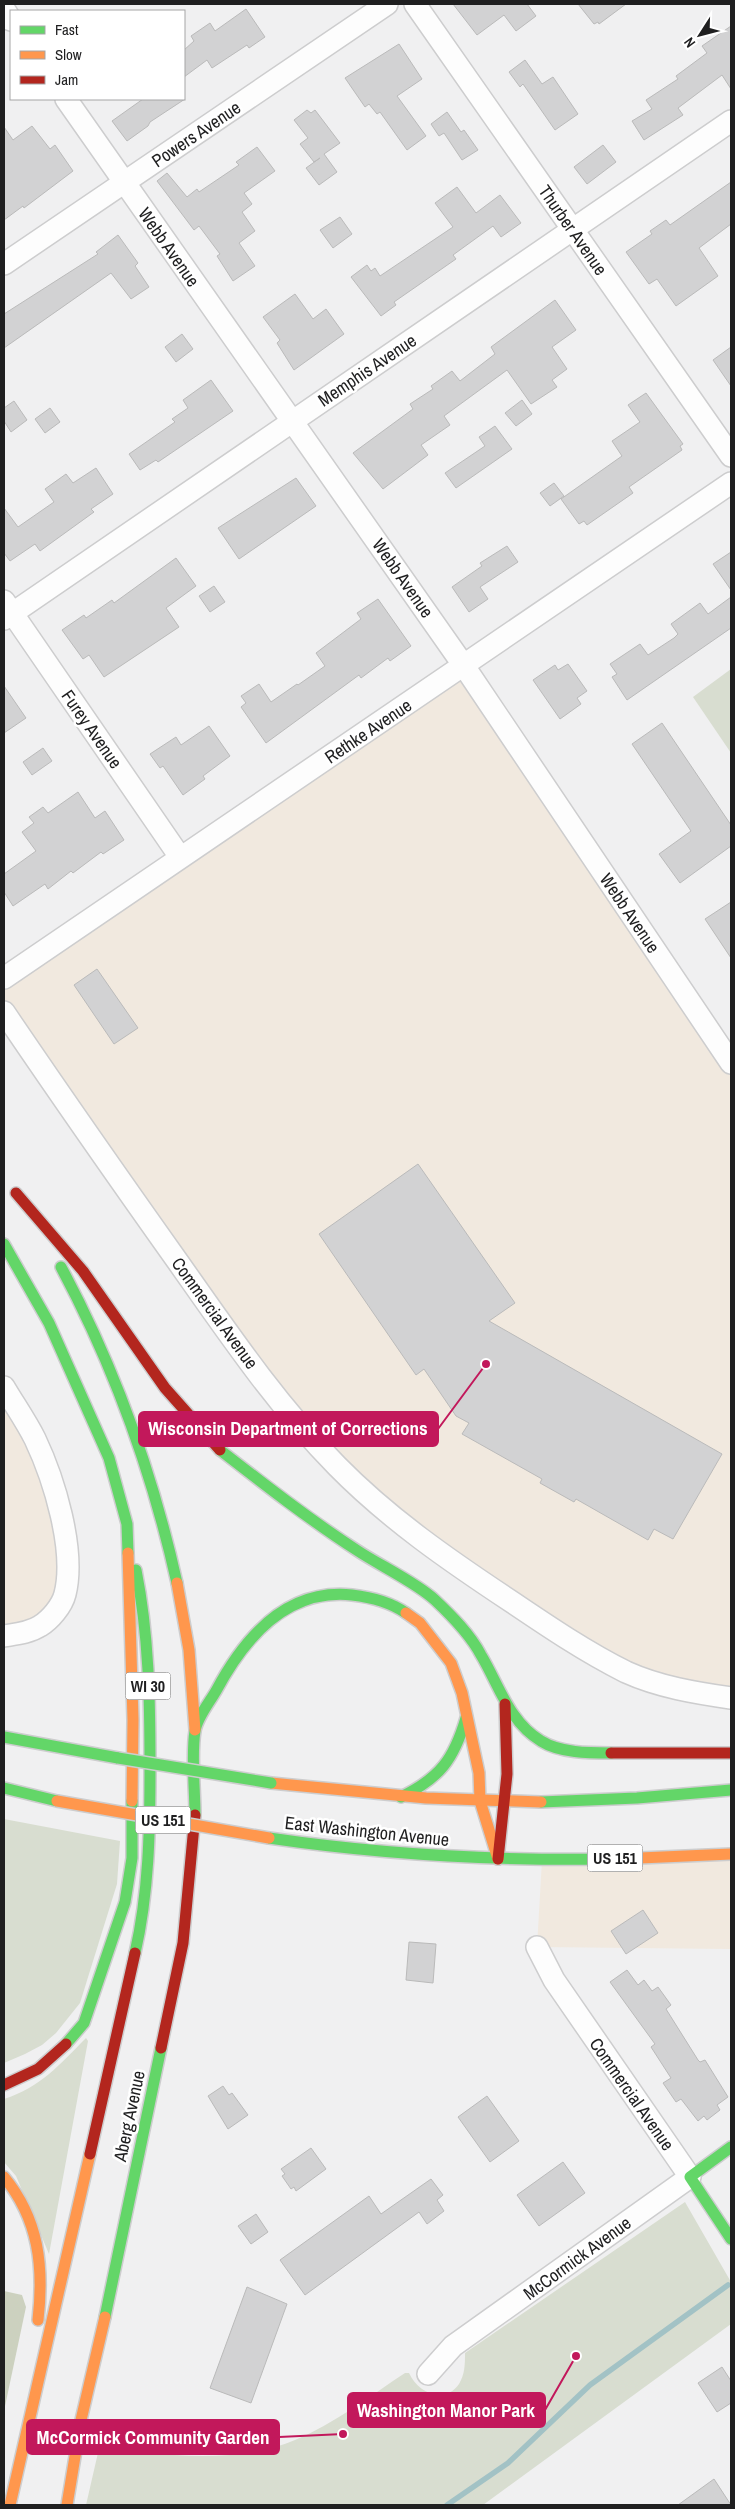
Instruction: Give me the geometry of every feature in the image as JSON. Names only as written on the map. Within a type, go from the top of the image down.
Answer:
[{"type":"main road","name":"WI 30","points":[[8,1180],[83,1306],[142,1446],[172,1565],[187,1640],[196,1730]]},
{"type":"main road","points":[[16,1193],[83,1271],[165,1388],[214,1445],[289,1504],[358,1552],[433,1598],[462,1627],[481,1654],[505,1704],[527,1730],[540,1741],[565,1750],[586,1753],[731,1753]]},
{"type":"main road","name":"WI 30","points":[[4,1244],[50,1323],[80,1390],[109,1458],[127,1524]]},
{"type":"main road","points":[[4,2085],[29,2074],[46,2063],[63,2049],[84,2022],[124,1902],[132,1858],[133,1720],[127,1524]]},
{"type":"main road","name":"Aberg Avenue","points":[[10,2505],[140,1932],[150,1849],[150,1716],[144,1610],[127,1524]]},
{"type":"main road","points":[[196,1730],[232,1660],[255,1632],[293,1604],[318,1596],[341,1594],[369,1596],[400,1609],[420,1623],[451,1663],[462,1693],[479,1773],[480,1801],[498,1858]]},
{"type":"main road","points":[[498,1858],[506,1801],[508,1744],[505,1704]]},
{"type":"main road","points":[[400,1797],[424,1786],[440,1772],[456,1750],[466,1718]]},
{"type":"main road","name":"Aberg Avenue","points":[[67,2505],[81,2420],[96,2361],[183,1943],[195,1822],[196,1730]]},
{"type":"main road","points":[[4,1737],[58,1748],[271,1783],[400,1797],[506,1801],[622,1797],[731,1790]]},
{"type":"main road","name":"East Washington Avenue","points":[[4,1788],[57,1801],[269,1838],[353,1849],[436,1856],[551,1860],[731,1854]]},
{"type":"main road","name":"McCormick Avenue","points":[[690,2177],[731,2147]]},
{"type":"main road","points":[[4,2177],[20,2196],[34,2223],[42,2291],[36,2329]]},
{"type":"main road","name":"Commercial Avenue","points":[[690,2177],[731,2239]]},
{"type":"main road","points":[[13,2490],[34,2348]]},
{"type":"street","name":"Powers Avenue","points":[[4,264],[387,4]]},
{"type":"street","name":"Thurber Avenue","points":[[415,4],[731,456]]},
{"type":"street","name":"Webb Avenue","points":[[67,100],[464,666],[731,1063]]},
{"type":"street","name":"Memphis Avenue","points":[[7,611],[293,421],[731,121]]},
{"type":"street","name":"Rethke Avenue","points":[[4,978],[731,483]]},
{"type":"street","name":"Furey Avenue","points":[[7,611],[180,857]]},
{"type":"street","name":"Commercial Avenue","points":[[4,1012],[76,1117],[270,1390],[325,1453],[364,1491],[394,1519],[470,1574],[567,1639],[628,1672],[686,1691],[731,1698]]},
{"type":"street","points":[[4,1386],[35,1439],[51,1480],[61,1518],[68,1561],[65,1595],[53,1616],[40,1626],[24,1633],[4,1636]]},
{"type":"street","name":"Commercial Avenue","points":[[537,1947],[554,1980],[690,2177]]},
{"type":"street","name":"McCormick Avenue","points":[[428,2374],[454,2346],[690,2177]]},
{"type":"shaded area","points":[[464,666],[731,1063],[731,1698],[686,1691],[567,1639],[337,1465],[4,1012],[4,978]]},
{"type":"shaded area","points":[[731,669],[731,753],[693,697]]},
{"type":"shaded area","points":[[4,1387],[35,1439],[68,1561],[53,1616],[4,1636]]},
{"type":"shaded area","points":[[4,1819],[120,1841],[117,1884],[80,2003],[56,2033],[42,2045],[4,2063]]},
{"type":"shaded area","points":[[731,1854],[731,1949],[537,1947],[542,1860]]},
{"type":"shaded area","points":[[86,2038],[88,2041],[49,2254],[16,2176],[4,2162],[4,2099],[39,2082]]},
{"type":"shaded area","points":[[685,2202],[731,2282],[731,2324],[483,2505],[86,2505],[100,2444],[122,2449],[172,2455],[198,2456],[249,2453],[273,2448],[324,2426],[405,2373],[409,2373],[418,2386],[425,2391],[439,2395],[446,2394],[453,2390],[461,2380],[465,2353]]},
{"type":"green space","points":[[4,2291],[22,2295],[26,2307],[4,2411]]},
{"type":"building","points":[[453,4],[527,4],[536,16],[516,31],[504,15],[477,35]]},
{"type":"building","points":[[578,4],[626,4],[599,24],[598,22],[594,24]]},
{"type":"building","points":[[246,9],[265,37],[249,48],[247,45],[212,68],[207,60],[185,76],[185,49],[194,41],[191,36],[210,23],[215,31]]},
{"type":"building","points":[[731,26],[731,89],[722,75],[678,108],[683,115],[644,140],[632,121],[652,109],[646,100],[678,79],[676,76],[707,53],[702,46]]},
{"type":"building","points":[[399,44],[422,79],[397,96],[426,136],[407,150],[380,112],[377,114],[369,104],[365,107],[345,78]]},
{"type":"building","points":[[525,60],[542,84],[553,77],[578,114],[555,130],[523,84],[520,87],[509,72]]},
{"type":"building","points":[[142,100],[183,100],[150,122],[148,126],[127,141],[112,121]]},
{"type":"building","points":[[307,110],[311,113],[315,110],[340,143],[324,154],[337,172],[319,185],[306,168],[320,158],[314,162],[300,144],[308,138],[294,120]]},
{"type":"building","points":[[447,112],[461,132],[464,130],[478,150],[462,160],[444,133],[439,136],[431,124]]},
{"type":"building","points":[[32,126],[50,149],[55,145],[73,171],[24,208],[23,206],[4,220],[4,127],[13,140]]},
{"type":"building","points":[[603,145],[616,162],[587,184],[574,167]]},
{"type":"building","points":[[257,147],[275,171],[244,193],[252,204],[242,212],[255,231],[239,243],[255,266],[233,281],[217,256],[220,254],[199,226],[194,230],[157,181],[167,173],[187,197],[197,189],[199,192],[239,165],[236,162]]},
{"type":"building","points":[[731,182],[731,224],[699,248],[718,276],[676,306],[657,279],[649,284],[626,252],[652,234],[650,231],[666,220],[670,225]]},
{"type":"building","points":[[457,187],[476,213],[500,195],[521,223],[501,237],[493,226],[453,255],[456,259],[394,302],[396,305],[381,316],[351,277],[367,265],[371,271],[375,268],[380,276],[453,227],[435,203]]},
{"type":"building","points":[[340,217],[352,234],[333,248],[320,230]]},
{"type":"building","points":[[118,235],[138,263],[135,266],[149,287],[131,299],[111,273],[4,348],[4,314],[98,254],[96,252]]},
{"type":"building","points":[[295,294],[313,319],[326,309],[344,334],[294,370],[277,343],[280,340],[263,317]]},
{"type":"building","points":[[555,300],[576,330],[552,347],[567,369],[552,380],[557,387],[531,404],[507,370],[444,416],[450,425],[421,445],[428,455],[383,489],[353,453],[413,409],[410,404],[433,389],[431,386],[452,371],[460,381],[495,354],[491,347]]},
{"type":"building","points":[[182,334],[193,349],[176,362],[165,347]]},
{"type":"building","points":[[731,347],[731,386],[713,360]]},
{"type":"building","points":[[211,380],[233,411],[158,462],[156,460],[140,470],[129,454],[175,422],[172,419],[188,408],[183,400]]},
{"type":"building","points":[[646,393],[683,444],[680,446],[682,450],[629,487],[633,493],[587,525],[584,521],[579,524],[561,499],[622,456],[612,441],[640,422],[628,405]]},
{"type":"building","points":[[522,400],[532,414],[516,426],[505,413]]},
{"type":"building","points":[[14,401],[27,420],[11,432],[4,421],[4,408]]},
{"type":"building","points":[[50,408],[60,422],[45,433],[35,419]]},
{"type":"building","points":[[495,426],[512,449],[456,488],[445,473],[485,446],[479,437]]},
{"type":"building","points":[[96,468],[113,494],[91,509],[94,512],[40,551],[35,544],[10,561],[4,553],[4,508],[18,527],[54,502],[45,489],[66,474],[73,483]]},
{"type":"building","points":[[296,478],[316,506],[239,559],[218,528]]},
{"type":"building","points":[[554,483],[564,496],[550,506],[540,493]]},
{"type":"building","points":[[507,546],[518,562],[480,587],[488,599],[469,612],[452,587],[482,566],[480,563]]},
{"type":"building","points":[[731,552],[731,590],[713,564]]},
{"type":"building","points":[[176,558],[196,586],[166,608],[179,627],[104,677],[89,655],[83,659],[62,630],[84,615],[86,618],[112,600],[114,603]]},
{"type":"building","points":[[214,586],[225,602],[210,612],[199,596]]},
{"type":"building","points":[[731,597],[731,628],[627,700],[612,677],[617,674],[610,664],[640,644],[648,655],[678,634],[671,624],[700,603],[708,614]]},
{"type":"building","points":[[378,599],[411,646],[390,661],[388,658],[361,678],[359,675],[266,743],[241,707],[246,703],[241,696],[259,684],[271,702],[325,666],[316,653],[361,619],[357,613]]},
{"type":"building","points":[[568,664],[587,691],[577,698],[581,704],[560,719],[533,680],[555,665],[558,670]]},
{"type":"building","points":[[4,686],[26,718],[4,733]]},
{"type":"building","points":[[662,723],[731,825],[731,846],[680,883],[659,854],[691,831],[632,744]]},
{"type":"building","points":[[209,726],[230,756],[203,776],[205,779],[183,795],[163,766],[160,768],[150,754],[176,737],[181,745]]},
{"type":"building","points":[[43,748],[52,761],[32,775],[23,762]]},
{"type":"building","points":[[78,792],[95,818],[105,811],[124,840],[103,854],[101,852],[73,873],[71,871],[48,889],[45,884],[13,906],[4,892],[4,874],[36,851],[22,832],[34,823],[29,817],[43,807],[48,813]]},
{"type":"building","points":[[731,902],[731,958],[705,919]]},
{"type":"building","points":[[97,969],[138,1028],[114,1044],[74,985]]},
{"type":"building","points":[[418,1164],[515,1303],[489,1321],[722,1454],[673,1539],[654,1529],[648,1540],[576,1499],[574,1502],[540,1483],[542,1479],[462,1434],[469,1423],[456,1416],[424,1369],[416,1375],[319,1234]]},
{"type":"building","points":[[643,1910],[658,1933],[626,1954],[611,1931]]},
{"type":"building","points":[[409,1942],[436,1944],[433,1983],[406,1980]]},
{"type":"building","points":[[627,1970],[638,1985],[644,1980],[652,1991],[658,1987],[671,2005],[666,2009],[698,2060],[700,2062],[705,2060],[728,2097],[717,2105],[720,2110],[707,2120],[704,2116],[698,2121],[681,2099],[676,2102],[663,2083],[671,2078],[651,2047],[655,2044],[610,1982]]},
{"type":"building","points":[[223,2086],[229,2095],[232,2093],[248,2115],[228,2129],[208,2096]]},
{"type":"building","points":[[487,2096],[519,2141],[490,2162],[458,2117]]},
{"type":"building","points":[[311,2148],[326,2169],[296,2191],[294,2187],[291,2189],[282,2176],[285,2174],[281,2169]]},
{"type":"building","points":[[563,2162],[585,2193],[539,2226],[517,2195]]},
{"type":"building","points":[[431,2179],[443,2195],[437,2200],[444,2211],[427,2224],[419,2212],[305,2295],[280,2260],[369,2196],[381,2214]]},
{"type":"building","points":[[256,2214],[268,2232],[251,2244],[238,2226]]},
{"type":"building","points":[[247,2287],[287,2304],[251,2403],[210,2388]]},
{"type":"building","points":[[722,2367],[731,2381],[731,2403],[717,2412],[698,2383]]},
{"type":"building","points":[[714,2479],[731,2505],[678,2505]]},
{"type":"waterway","points":[[447,2505],[508,2463],[590,2385],[728,2285]]},
{"type":"traffic: fast","points":[[4,1244],[49,1323],[109,1458],[127,1524],[128,1553]]},
{"type":"traffic: fast","points":[[61,1267],[98,1343],[130,1421],[156,1501],[177,1583]]},
{"type":"traffic: fast","points":[[220,1450],[323,1527],[418,1587],[435,1600],[472,1640],[506,1702],[521,1724],[530,1733],[541,1741],[557,1748],[575,1752],[611,1753]]},
{"type":"traffic: fast","points":[[135,1953],[146,1884],[150,1768],[146,1644],[136,1570]]},
{"type":"traffic: fast","points":[[195,1815],[193,1751],[196,1726],[227,1671],[254,1635],[287,1608],[307,1600],[328,1595],[352,1595],[373,1599],[387,1603],[406,1613]]},
{"type":"traffic: fast","points":[[401,1797],[426,1782],[444,1766],[456,1745],[466,1718]]},
{"type":"traffic: fast","points":[[4,1737],[118,1758]]},
{"type":"traffic: fast","points":[[118,1758],[271,1783]]},
{"type":"traffic: fast","points":[[4,1788],[57,1801]]},
{"type":"traffic: fast","points":[[541,1802],[637,1798],[731,1790]]},
{"type":"traffic: fast","points":[[66,2044],[84,2023],[125,1902],[132,1858],[132,1801]]},
{"type":"traffic: fast","points":[[269,1838],[356,1849],[443,1856],[617,1859]]},
{"type":"traffic: fast","points":[[105,2317],[161,2048]]},
{"type":"traffic: fast","points":[[731,2147],[690,2177],[731,2239]]},
{"type":"traffic: slow","points":[[128,1553],[133,1720],[132,1801]]},
{"type":"traffic: slow","points":[[177,1583],[189,1650],[195,1730]]},
{"type":"traffic: slow","points":[[406,1613],[420,1623],[451,1663],[462,1693],[479,1773],[480,1801],[498,1859]]},
{"type":"traffic: slow","points":[[271,1783],[426,1798],[541,1802]]},
{"type":"traffic: slow","points":[[57,1801],[269,1838]]},
{"type":"traffic: slow","points":[[617,1859],[731,1854]]},
{"type":"traffic: slow","points":[[10,2505],[90,2154]]},
{"type":"traffic: slow","points":[[4,2177],[16,2193],[32,2227],[39,2263],[40,2300],[38,2320]]},
{"type":"traffic: slow","points":[[67,2505],[81,2420],[105,2317]]},
{"type":"traffic: jam","points":[[16,1193],[83,1271],[165,1388],[220,1450]]},
{"type":"traffic: jam","points":[[498,1859],[507,1774],[505,1704]]},
{"type":"traffic: jam","points":[[611,1753],[731,1753]]},
{"type":"traffic: jam","points":[[161,2048],[183,1943],[195,1815]]},
{"type":"traffic: jam","points":[[90,2154],[135,1953]]},
{"type":"traffic: jam","points":[[4,2085],[38,2069],[66,2044]]},
{"type":"place","name":"Wisconsin Department of Corrections","points":[[486,1364]]},
{"type":"place","name":"Washington Manor Park","points":[[576,2356]]},
{"type":"place","name":"McCormick Community Garden","points":[[343,2434]]}]
